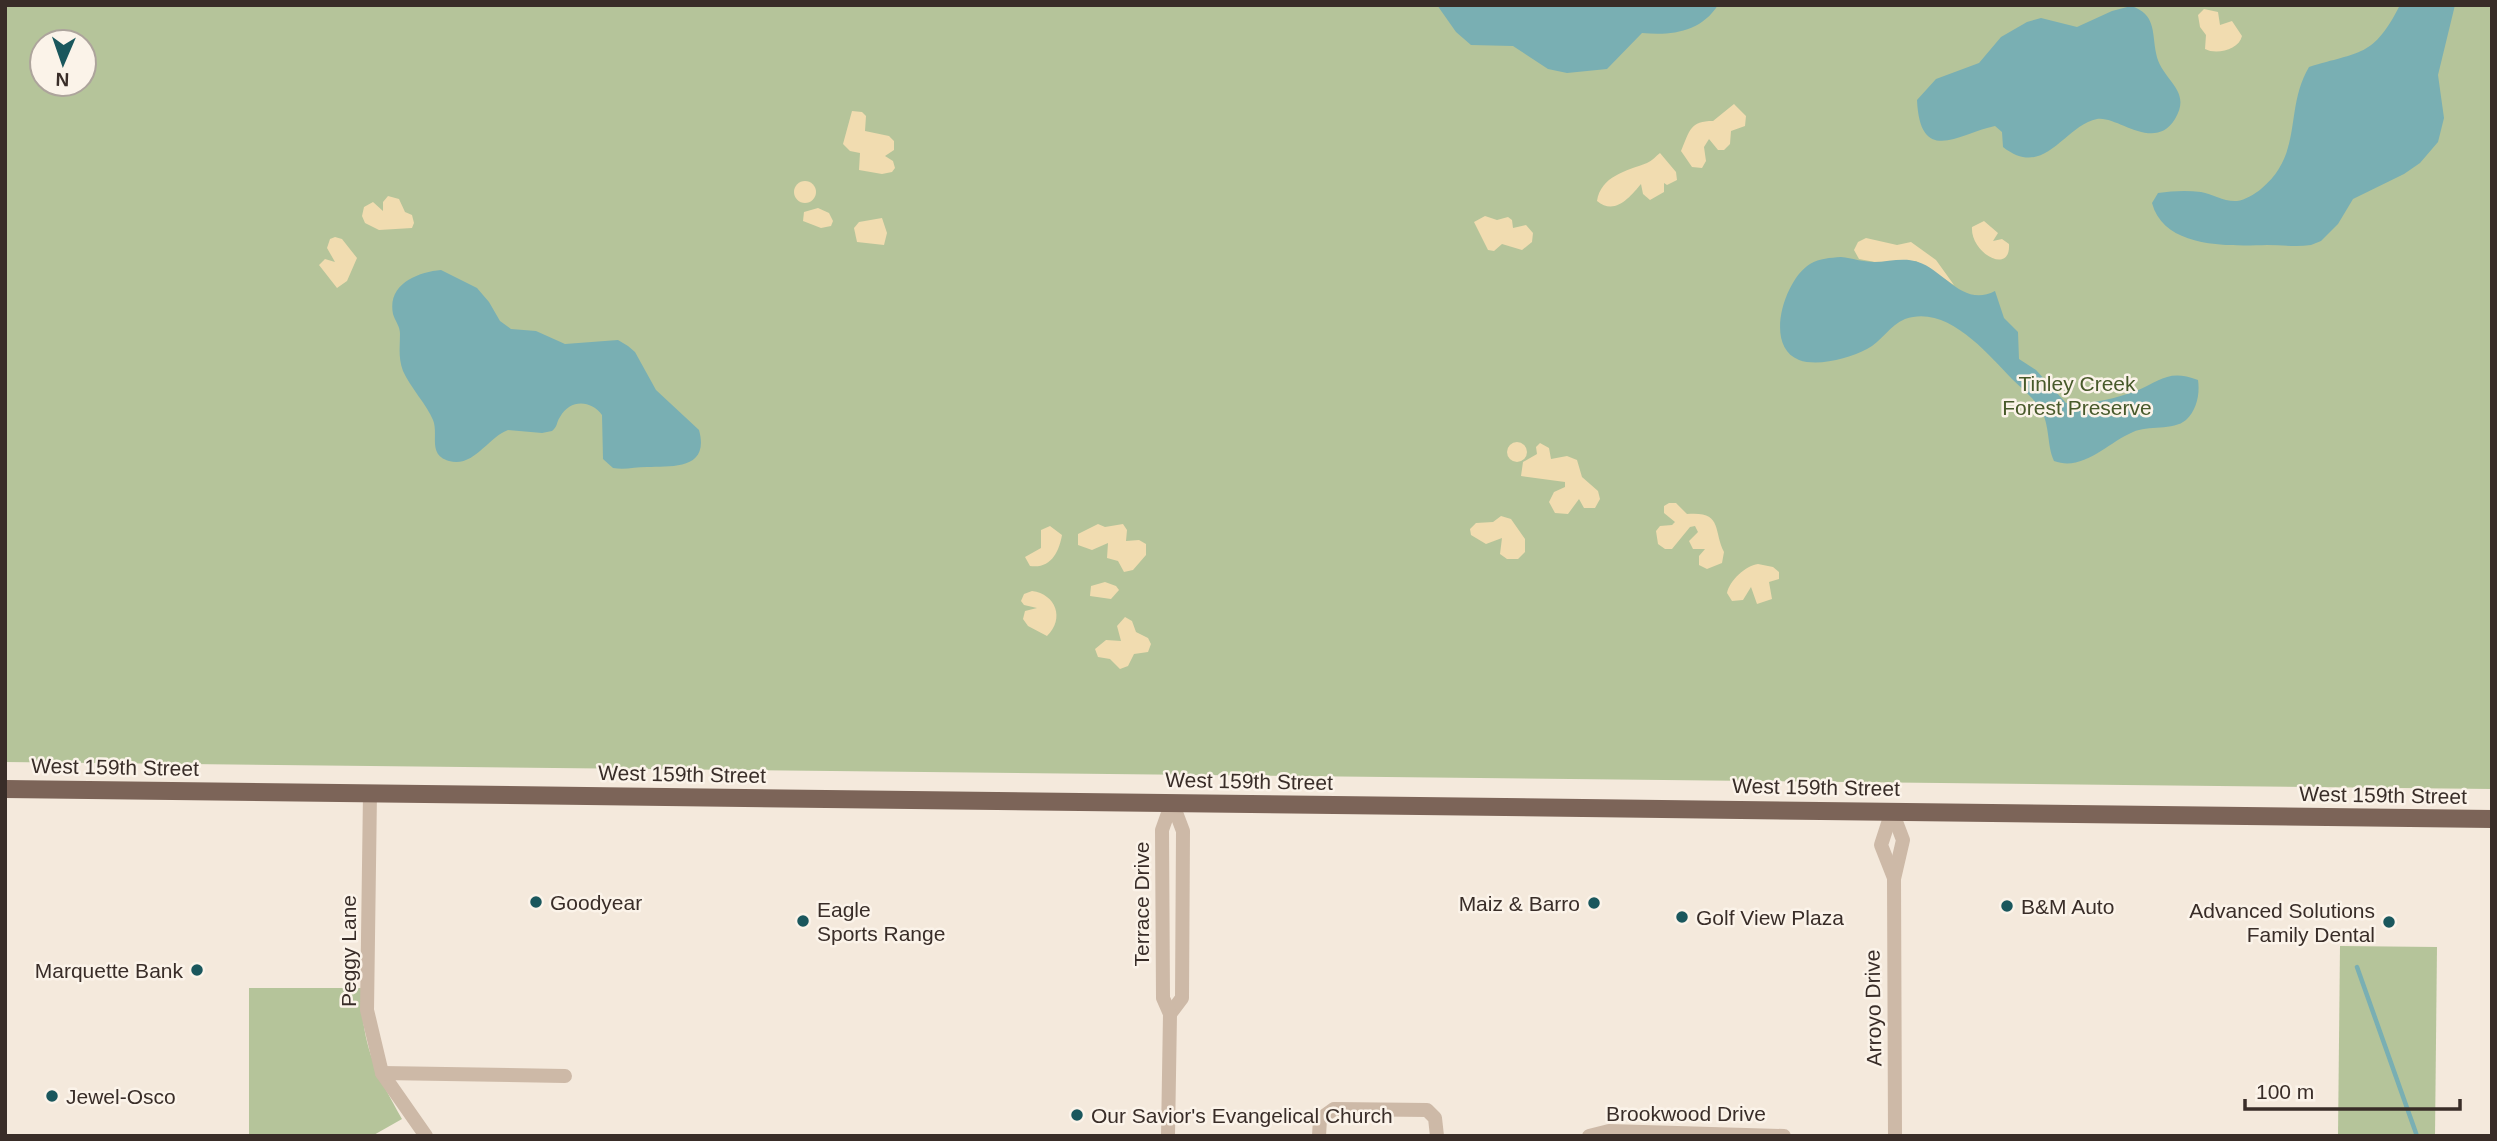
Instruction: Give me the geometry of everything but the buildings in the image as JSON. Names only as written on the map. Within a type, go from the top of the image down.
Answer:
[{"type":"main road","name":"West 159th Street","points":[[5,789],[2492,819]]},
{"type":"street","name":"Peggy Lane","points":[[370,793],[367,1010],[382,1073],[426,1136]]},
{"type":"street","name":"Terrace Drive","points":[[1170,1014],[1182,998],[1184,831],[1172,802]]},
{"type":"street","name":"Terrace Drive","points":[[1168,1136],[1170,1014],[1163,998],[1161,862],[1162,830],[1172,802]]},
{"type":"street","name":"Arroyo Drive","points":[[1892,811],[1881,845],[1894,879]]},
{"type":"street","name":"Arroyo Drive","points":[[1892,811],[1903,840],[1894,879],[1895,1136]]},
{"type":"street","points":[[382,1073],[565,1076]]},
{"type":"street","points":[[1319,1136],[1320,1119],[1334,1109],[1427,1111],[1435,1118],[1437,1136]]},
{"type":"street","name":"Brookwood Drive","points":[[1589,1136],[1609,1131],[1784,1136]]},
{"type":"green space","name":"Tinley Creek Forest Preserve","points":[[5,5],[2492,5],[2492,789],[5,762]]},
{"type":"green space","points":[[2340,946],[2437,947],[2435,1136],[2338,1136]]},
{"type":"green space","points":[[249,988],[361,988],[364,1026],[371,1056],[402,1119],[372,1136],[249,1136]]},
{"type":"sand","points":[[2204,9],[2218,12],[2220,25],[2232,21],[2242,36],[2236,45],[2221,51],[2205,49],[2206,35],[2200,27],[2198,15]]},
{"type":"sand","points":[[1734,104],[1746,116],[1745,126],[1731,131],[1730,144],[1724,150],[1718,150],[1709,139],[1704,147],[1706,161],[1702,168],[1692,167],[1681,151],[1692,128],[1705,121],[1713,121]]},
{"type":"sand","points":[[852,111],[862,112],[866,116],[865,131],[889,136],[894,141],[894,150],[885,156],[893,161],[895,168],[892,172],[882,174],[859,170],[860,153],[850,151],[843,144]]},
{"type":"sand","points":[[1660,153],[1676,172],[1677,180],[1667,185],[1664,183],[1664,192],[1650,200],[1643,194],[1641,184],[1616,206],[1597,201],[1599,193],[1609,180],[1649,162]]},
{"type":"sand","points":[[805,181],[813,184],[816,192],[813,200],[805,203],[797,200],[794,192],[797,184]]},
{"type":"sand","points":[[388,196],[399,199],[405,212],[412,215],[412,228],[379,230],[365,223],[362,216],[364,207],[373,202],[383,211],[383,202]]},
{"type":"sand","points":[[818,208],[829,213],[833,221],[831,226],[821,228],[803,221],[804,212]]},
{"type":"sand","points":[[1485,216],[1497,220],[1508,217],[1512,220],[1513,228],[1526,225],[1533,233],[1532,242],[1522,250],[1502,244],[1494,251],[1488,250],[1474,222]]},
{"type":"sand","points":[[882,218],[887,233],[884,245],[857,242],[854,228],[859,222]]},
{"type":"sand","points":[[1984,221],[1998,233],[1993,241],[2002,239],[2009,244],[2008,254],[2004,258],[1998,260],[1991,257],[1977,245],[1972,227]]},
{"type":"sand","points":[[1866,238],[1897,245],[1911,242],[1936,260],[1954,285],[1916,261],[1875,262],[1859,259],[1854,250],[1858,242]]},
{"type":"sand","points":[[330,239],[342,239],[357,258],[347,281],[337,288],[319,265],[325,259],[335,262],[327,248]]},
{"type":"sand","points":[[1517,442],[1524,445],[1527,452],[1524,459],[1517,462],[1510,459],[1507,452],[1510,445]]},
{"type":"sand","points":[[1540,443],[1549,448],[1551,459],[1567,456],[1577,460],[1582,477],[1598,491],[1600,499],[1595,508],[1584,508],[1579,499],[1568,514],[1555,513],[1549,502],[1554,492],[1565,487],[1565,482],[1521,476],[1523,462],[1537,454],[1536,447]]},
{"type":"sand","points":[[1676,503],[1687,514],[1698,514],[1712,519],[1724,552],[1722,563],[1707,569],[1699,565],[1699,556],[1705,549],[1693,549],[1689,541],[1698,532],[1695,526],[1690,527],[1672,549],[1665,549],[1658,544],[1656,531],[1660,526],[1672,525],[1675,522],[1664,513],[1664,506]]},
{"type":"sand","points":[[1501,516],[1511,519],[1525,539],[1525,552],[1518,559],[1507,559],[1500,554],[1502,538],[1486,544],[1471,535],[1470,529],[1476,523],[1493,522]]},
{"type":"sand","points":[[1098,524],[1105,527],[1123,524],[1127,530],[1126,541],[1139,540],[1146,544],[1146,555],[1133,570],[1124,572],[1118,561],[1107,558],[1108,543],[1092,550],[1078,545],[1078,534]]},
{"type":"sand","points":[[1050,526],[1062,535],[1056,553],[1043,565],[1030,566],[1025,557],[1041,548],[1041,530]]},
{"type":"sand","points":[[1758,564],[1773,567],[1779,572],[1779,579],[1769,582],[1772,599],[1757,604],[1751,587],[1743,600],[1732,601],[1727,593],[1731,583],[1743,571]]},
{"type":"sand","points":[[1105,582],[1119,590],[1111,599],[1090,596],[1091,586]]},
{"type":"sand","points":[[1032,591],[1047,597],[1055,608],[1056,622],[1047,636],[1028,626],[1023,619],[1025,611],[1037,608],[1024,605],[1021,601],[1024,594]]},
{"type":"sand","points":[[1125,617],[1132,621],[1136,632],[1148,638],[1151,644],[1148,652],[1134,654],[1128,666],[1120,669],[1110,659],[1098,657],[1095,649],[1106,640],[1121,641],[1117,626]]},
{"type":"water","points":[[1437,5],[1718,5],[1694,27],[1674,33],[1642,33],[1607,69],[1567,73],[1548,69],[1513,46],[1471,45],[1456,32]]},
{"type":"water","points":[[2400,5],[2455,5],[2438,75],[2444,118],[2438,142],[2420,163],[2404,174],[2353,199],[2338,224],[2321,241],[2311,245],[2200,242],[2170,229],[2159,218],[2152,203],[2158,193],[2195,191],[2237,201],[2261,189],[2283,161],[2297,99],[2309,67],[2353,54],[2373,44],[2382,35]]},
{"type":"water","points":[[2131,6],[2139,9],[2149,19],[2159,63],[2178,92],[2180,109],[2166,129],[2157,133],[2146,133],[2105,119],[2097,119],[2074,131],[2053,148],[2031,158],[2018,156],[2003,147],[2002,132],[1995,126],[1944,141],[1934,140],[1926,133],[1920,121],[1917,100],[1936,79],[1979,63],[2001,37],[2027,22],[2041,18],[2077,27],[2112,11]]},
{"type":"water","points":[[1841,257],[1870,262],[1918,262],[1973,295],[1995,291],[2004,318],[2018,332],[2019,359],[2036,370],[2066,403],[2110,399],[2165,378],[2179,376],[2198,380],[2199,391],[2195,407],[2190,416],[2181,423],[2133,432],[2085,460],[2065,463],[2054,461],[2045,419],[2035,402],[1978,345],[1951,325],[1936,318],[1921,316],[1905,319],[1872,346],[1843,358],[1815,363],[1799,360],[1788,352],[1782,341],[1780,327],[1786,297],[1801,272],[1810,264],[1821,259]]},
{"type":"water","points":[[441,270],[477,288],[500,321],[511,329],[536,331],[565,344],[618,340],[628,346],[635,352],[656,390],[699,430],[699,453],[694,459],[677,465],[613,468],[603,459],[602,415],[592,406],[581,404],[564,411],[552,431],[542,433],[508,430],[466,460],[458,462],[442,458],[436,449],[433,420],[401,366],[400,331],[392,304],[399,287],[406,281]]},
{"type":"waterway","points":[[2357,967],[2417,1136]]},
{"type":"place","name":"Goodyear","points":[[536,902]]},
{"type":"place","name":"Maiz & Barro","points":[[1594,903]]},
{"type":"place","name":"B&M Auto","points":[[2007,906]]},
{"type":"place","name":"Golf View Plaza","points":[[1682,917]]},
{"type":"place","name":"Eagle Sports Range","points":[[803,921]]},
{"type":"place","name":"Advanced Solutions Family Dental","points":[[2389,922]]},
{"type":"place","name":"Marquette Bank","points":[[197,970]]},
{"type":"place","name":"Jewel-Osco","points":[[52,1096]]},
{"type":"place","name":"Our Savior's Evangelical Church","points":[[1077,1115]]}]
